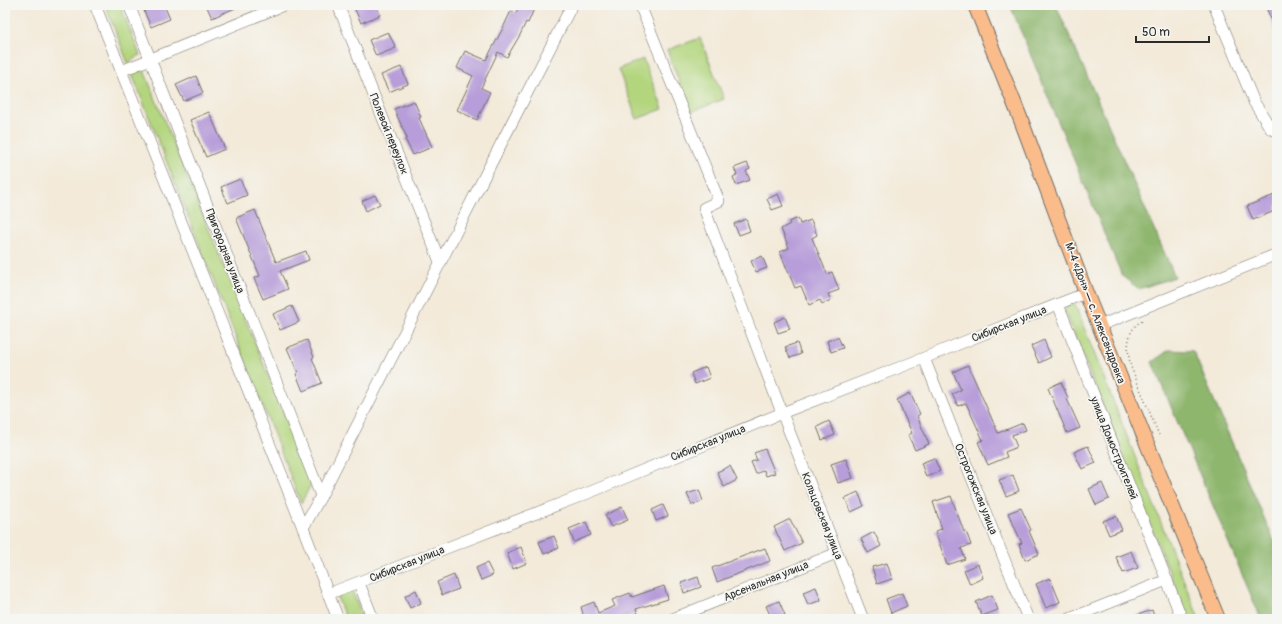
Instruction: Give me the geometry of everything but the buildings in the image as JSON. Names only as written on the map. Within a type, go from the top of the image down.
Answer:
[{"type":"main road","name":"М-4 «Дон» — с. Александровка","points":[[975,5],[1021,120],[1099,326],[1218,619]]},
{"type":"street","points":[[96,5],[338,619]]},
{"type":"street","name":"Пригородная улица","points":[[129,5],[321,496]]},
{"type":"street","points":[[122,71],[284,5]]},
{"type":"street","name":"Полевой переулок","points":[[338,5],[440,262]]},
{"type":"street","points":[[303,528],[321,496],[572,5]]},
{"type":"street","name":"Кольцовская улица","points":[[640,5],[719,201],[704,208],[782,413],[863,619]]},
{"type":"street","points":[[1214,5],[1254,102],[1271,129],[1277,131]]},
{"type":"street","points":[[1099,326],[1277,254]]},
{"type":"street","points":[[1058,304],[1086,293]]},
{"type":"street","name":"Сибирская улица","points":[[328,594],[580,496],[782,413],[1058,304]]},
{"type":"street","name":"улица Домостроителей","points":[[1058,304],[1182,619]]},
{"type":"street","name":"Острогожская улица","points":[[924,358],[1028,619]]},
{"type":"street","name":"Арсенальная улица","points":[[672,619],[837,553]]},
{"type":"street","points":[[1070,619],[1167,580]]},
{"type":"street","points":[[359,583],[373,619]]},
{"type":"path","points":[[1145,319],[1133,328],[1129,337],[1128,356],[1159,436]]},
{"type":"green space","points":[[105,5],[120,5],[140,55],[128,63]]},
{"type":"green space","points":[[1010,5],[1056,5],[1175,277],[1139,289],[1122,276]]},
{"type":"green space","points":[[700,38],[724,99],[691,112],[667,50]]},
{"type":"green space","points":[[643,59],[663,109],[637,119],[618,69]]},
{"type":"green space","points":[[143,68],[312,483],[301,503],[132,74]]},
{"type":"green space","points":[[1074,302],[1199,619],[1188,619],[1063,306]]},
{"type":"green space","points":[[1169,350],[1193,351],[1277,548],[1277,619],[1261,619],[1152,362]]},
{"type":"green space","points":[[352,590],[363,619],[346,619],[337,597]]}]
